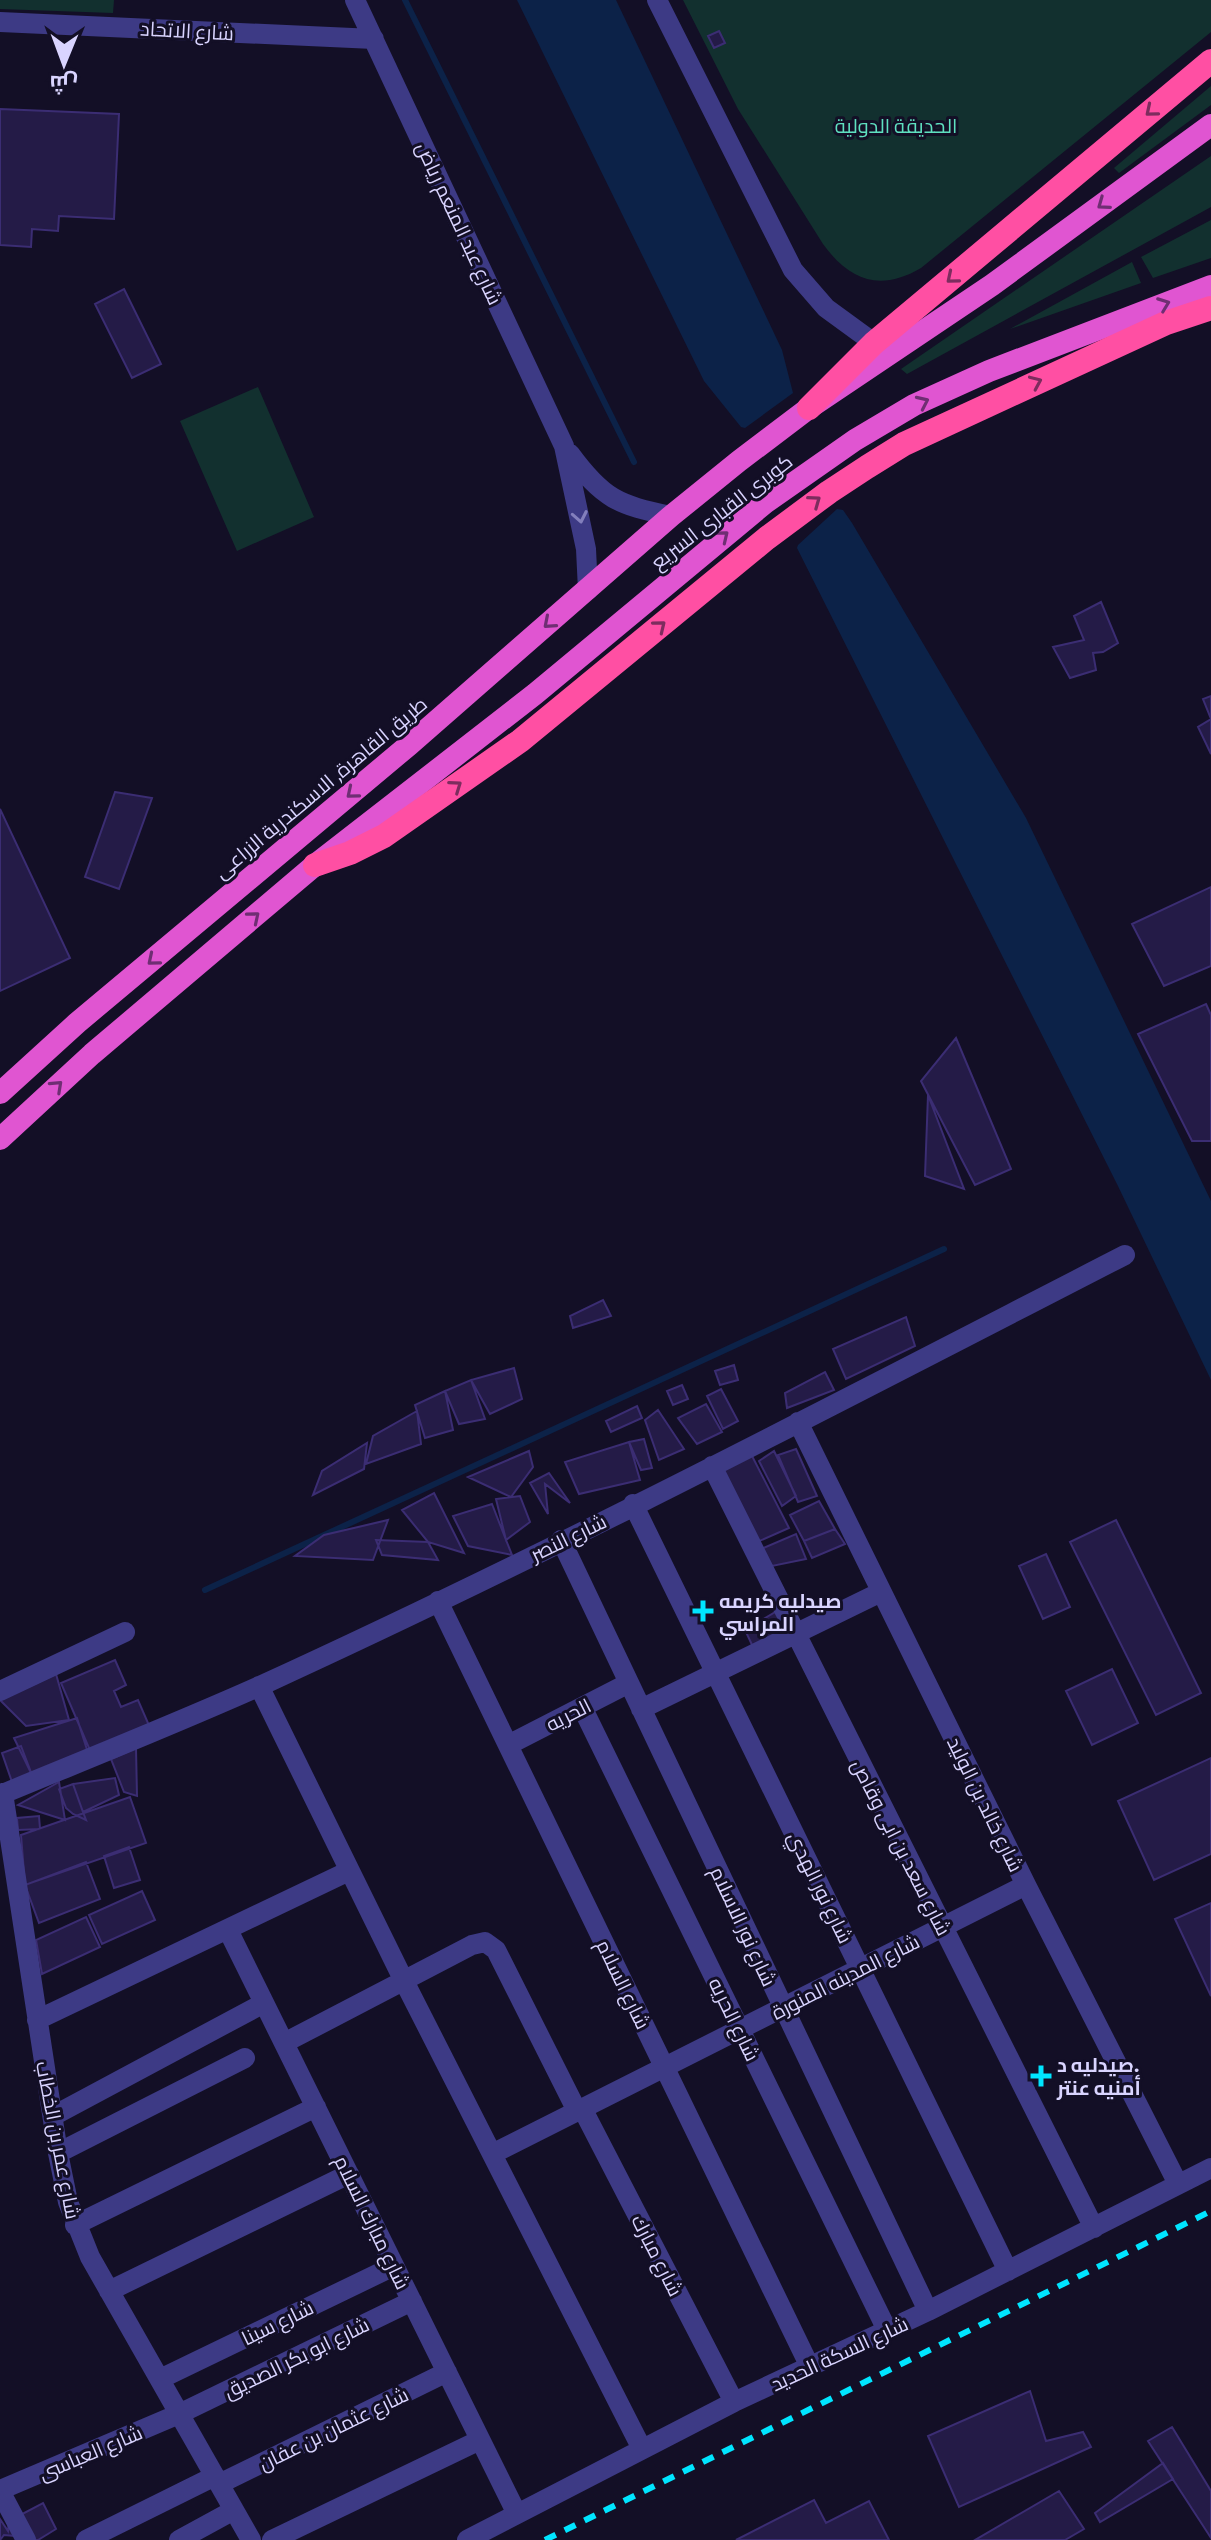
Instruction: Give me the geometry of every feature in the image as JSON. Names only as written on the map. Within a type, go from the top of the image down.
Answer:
[{"type":"highway","points":[[809,408],[874,343],[1211,61]]},
{"type":"highway","name":"كوبرى القبارى السريع","points":[[671,516],[809,408],[992,285],[1211,125]]},
{"type":"highway","name":"كوبرى القبارى السريع","points":[[315,865],[535,694],[735,526],[855,440],[914,405],[989,371],[1211,286]]},
{"type":"highway","points":[[0,1139],[92,1054],[315,865],[350,853],[384,836],[520,741],[829,492],[904,444],[1166,323],[1211,308]]},
{"type":"highway","name":"طريق القاهرة, الاسكندرية الزراعى","points":[[0,1093],[77,1023],[409,745],[671,516]]},
{"type":"street","name":"شارع عبد المنعم رياض","points":[[355,0],[564,446],[589,480],[604,494],[629,507],[671,516]]},
{"type":"street","points":[[657,0],[793,270],[826,308],[874,343]]},
{"type":"street","name":"شارع الاتحاد","points":[[0,22],[374,39]]},
{"type":"street","name":"شارع عبد المنعم رياض","points":[[564,446],[586,549],[588,590]]},
{"type":"street","name":"شارع النصر","points":[[2,1794],[259,1686],[438,1601],[712,1466],[1125,1255]]},
{"type":"street","name":"شارع خالد بن الوليد","points":[[798,1422],[1026,1885],[1178,2184]]},
{"type":"street","name":"شارع سعد بن ابى وقاص","points":[[712,1466],[1094,2228]]},
{"type":"street","name":"شارع نور الهدي","points":[[633,1504],[1008,2271]]},
{"type":"street","name":"شارع نور الاسلام","points":[[561,1540],[928,2311]]},
{"type":"street","points":[[641,1709],[881,1592]]},
{"type":"street","name":"شارع السلام","points":[[438,1601],[810,2367]]},
{"type":"street","points":[[0,1691],[125,1632]]},
{"type":"street","name":"الحريه","points":[[508,1745],[629,1683]]},
{"type":"street","points":[[259,1686],[404,1981],[642,2449]]},
{"type":"street","name":"شارع الحريه","points":[[582,1707],[887,2330]]},
{"type":"street","name":"شارع عمر بن الخطاب","points":[[2,1794],[58,2153],[75,2225],[109,2291],[251,2540]]},
{"type":"street","points":[[37,2020],[349,1871]]},
{"type":"street","name":"شارع المدينه المنورة","points":[[492,2154],[1026,1885]]},
{"type":"street","name":"شارع مبارك السلام","points":[[228,1930],[517,2514]]},
{"type":"street","name":"شارع مبارك","points":[[404,1981],[472,1945],[485,1942],[496,1950],[734,2402]]},
{"type":"street","points":[[284,2043],[404,1981]]},
{"type":"street","points":[[53,2116],[264,2003]]},
{"type":"street","points":[[58,2153],[245,2058]]},
{"type":"street","points":[[75,2225],[316,2107]]},
{"type":"street","name":"شارع السكة الحديد","points":[[467,2540],[734,2402],[928,2311],[1211,2168]]},
{"type":"street","points":[[109,2291],[349,2174]]},
{"type":"street","name":"شارع سينا","points":[[160,2379],[394,2266]]},
{"type":"street","name":"شارع ابو بكر الصديق","points":[[179,2414],[412,2301]]},
{"type":"street","name":"شارع عثمان بن عفان","points":[[86,2540],[447,2372]]},
{"type":"street","name":"شارع العباسى","points":[[0,2490],[179,2414]]},
{"type":"street","points":[[272,2540],[480,2440]]},
{"type":"street","points":[[0,2490],[26,2540]]},
{"type":"street","points":[[179,2540],[234,2510]]},
{"type":"green space","points":[[0,0],[114,0],[113,13],[0,9]]},
{"type":"green space","name":"الحديقة الدولية","points":[[683,0],[1211,0],[1211,32],[921,268],[892,280],[879,281],[867,279],[844,267],[823,244],[738,109]]},
{"type":"green space","points":[[1211,86],[1211,105],[1119,173],[1114,168]]},
{"type":"green space","points":[[1211,156],[1211,207],[907,374],[901,369]]},
{"type":"green space","points":[[1211,220],[1211,258],[1153,278],[1141,257]]},
{"type":"green space","points":[[1132,262],[1141,283],[1010,329]]},
{"type":"green space","points":[[258,387],[314,517],[237,551],[180,421]]},
{"type":"water","points":[[517,0],[616,0],[782,350],[793,393],[745,428],[704,381]]},
{"type":"water","points":[[837,509],[843,510],[852,523],[1026,818],[1211,1201],[1211,1380],[1117,1184],[797,548]]},
{"type":"building","points":[[719,31],[725,43],[714,48],[708,36]]},
{"type":"building","points":[[0,109],[119,114],[114,219],[59,216],[58,231],[32,229],[31,247],[0,245]]},
{"type":"building","points":[[124,289],[161,364],[132,378],[95,304]]},
{"type":"building","points":[[1101,602],[1118,643],[1103,652],[1093,653],[1096,670],[1070,678],[1053,647],[1084,640],[1074,616]]},
{"type":"building","points":[[1211,696],[1211,719],[1203,699]]},
{"type":"building","points":[[1211,719],[1211,754],[1198,727]]},
{"type":"building","points":[[115,792],[152,798],[119,889],[85,877]]},
{"type":"building","points":[[0,809],[70,958],[0,991]]},
{"type":"building","points":[[1211,887],[1211,966],[1164,986],[1132,924]]},
{"type":"building","points":[[1206,1004],[1211,1015],[1211,1141],[1192,1141],[1138,1034]]},
{"type":"building","points":[[956,1038],[1011,1169],[975,1185],[921,1081]]},
{"type":"building","points":[[928,1095],[964,1189],[925,1176]]},
{"type":"building","points":[[603,1300],[611,1316],[573,1328],[570,1316]]},
{"type":"building","points":[[906,1317],[915,1346],[846,1379],[833,1349]]},
{"type":"building","points":[[734,1365],[738,1380],[720,1385],[715,1371]]},
{"type":"building","points":[[514,1368],[522,1399],[490,1414],[471,1380]]},
{"type":"building","points":[[825,1372],[834,1390],[787,1408],[785,1393]]},
{"type":"building","points":[[471,1380],[485,1419],[459,1424],[445,1391]]},
{"type":"building","points":[[682,1385],[688,1399],[673,1405],[667,1391]]},
{"type":"building","points":[[721,1389],[738,1421],[723,1429],[707,1396]]},
{"type":"building","points":[[445,1391],[453,1430],[425,1438],[415,1405]]},
{"type":"building","points":[[706,1404],[722,1432],[697,1444],[678,1418]]},
{"type":"building","points":[[637,1406],[642,1418],[611,1432],[606,1421]]},
{"type":"building","points":[[658,1410],[684,1449],[659,1460],[645,1420]]},
{"type":"building","points":[[417,1411],[421,1444],[366,1464],[373,1436]]},
{"type":"building","points":[[644,1439],[652,1468],[641,1470],[629,1442]]},
{"type":"building","points":[[629,1442],[640,1480],[579,1494],[565,1462]]},
{"type":"building","points":[[367,1443],[364,1469],[313,1495],[322,1471]]},
{"type":"building","points":[[796,1449],[817,1496],[798,1502],[778,1455]]},
{"type":"building","points":[[529,1451],[533,1467],[511,1497],[468,1477]]},
{"type":"building","points":[[774,1451],[796,1496],[782,1506],[759,1461]]},
{"type":"building","points":[[751,1454],[789,1528],[755,1543],[720,1468]]},
{"type":"building","points":[[549,1473],[570,1503],[545,1484],[548,1514],[530,1483]]},
{"type":"building","points":[[434,1493],[464,1553],[428,1542],[402,1510]]},
{"type":"building","points":[[520,1496],[530,1522],[506,1540],[496,1499]]},
{"type":"building","points":[[819,1501],[835,1529],[804,1541],[790,1515]]},
{"type":"building","points":[[492,1504],[512,1555],[468,1546],[453,1516]]},
{"type":"building","points":[[388,1520],[373,1560],[295,1556],[324,1535]]},
{"type":"building","points":[[1116,1520],[1201,1693],[1156,1715],[1070,1542]]},
{"type":"building","points":[[835,1529],[845,1544],[812,1558],[804,1541]]},
{"type":"building","points":[[796,1534],[806,1559],[772,1566],[761,1549]]},
{"type":"building","points":[[376,1540],[428,1542],[438,1560],[382,1555]]},
{"type":"building","points":[[1046,1554],[1070,1607],[1043,1619],[1019,1566]]},
{"type":"building","points":[[777,1611],[787,1638],[753,1647],[745,1630]]},
{"type":"building","points":[[115,1660],[126,1685],[114,1691],[121,1707],[138,1700],[151,1730],[92,1755],[61,1683]]},
{"type":"building","points":[[1112,1669],[1138,1723],[1092,1745],[1066,1691]]},
{"type":"building","points":[[56,1674],[69,1720],[26,1726],[0,1700]]},
{"type":"building","points":[[77,1718],[88,1753],[32,1775],[14,1738]]},
{"type":"building","points":[[21,1746],[32,1775],[12,1782],[2,1753]]},
{"type":"building","points":[[136,1748],[137,1796],[124,1792],[111,1759]]},
{"type":"building","points":[[1211,1758],[1211,1854],[1154,1880],[1118,1801]]},
{"type":"building","points":[[115,1778],[119,1795],[83,1812],[73,1784]]},
{"type":"building","points":[[59,1782],[65,1820],[18,1805]]},
{"type":"building","points":[[73,1784],[86,1820],[66,1808],[59,1789]]},
{"type":"building","points":[[130,1797],[146,1843],[25,1885],[21,1835]]},
{"type":"building","points":[[39,1816],[40,1829],[18,1830],[17,1818]]},
{"type":"building","points":[[129,1847],[140,1880],[114,1888],[104,1856]]},
{"type":"building","points":[[86,1862],[100,1899],[39,1923],[25,1885]]},
{"type":"building","points":[[142,1891],[155,1920],[102,1944],[89,1915]]},
{"type":"building","points":[[1211,1903],[1211,1996],[1175,1919]]},
{"type":"building","points":[[86,1917],[100,1947],[42,1974],[36,1940]]},
{"type":"building","points":[[1030,2391],[1046,2441],[1083,2432],[1091,2447],[959,2507],[928,2436]]},
{"type":"building","points":[[1172,2427],[1211,2491],[1211,2538],[1148,2441]]},
{"type":"building","points":[[1163,2463],[1173,2479],[1100,2522],[1095,2513]]},
{"type":"building","points":[[1059,2491],[1084,2529],[1065,2540],[975,2540]]},
{"type":"building","points":[[814,2500],[826,2523],[869,2501],[889,2540],[736,2540]]},
{"type":"building","points":[[43,2503],[56,2529],[38,2540],[17,2540],[15,2536],[4,2535],[0,2540],[0,2519],[8,2531],[9,2521]]},
{"type":"waterway","points":[[405,0],[634,462]]},
{"type":"waterway","points":[[205,1590],[944,1249]]},
{"type":"railway","points":[[545,2540],[1211,2211]]},
{"type":"place","name":"صيدليه كريمه المراسي","points":[[703,1611]]},
{"type":"place","name":"صيدليه د. أمنيه عنتر","points":[[1041,2076]]}]
